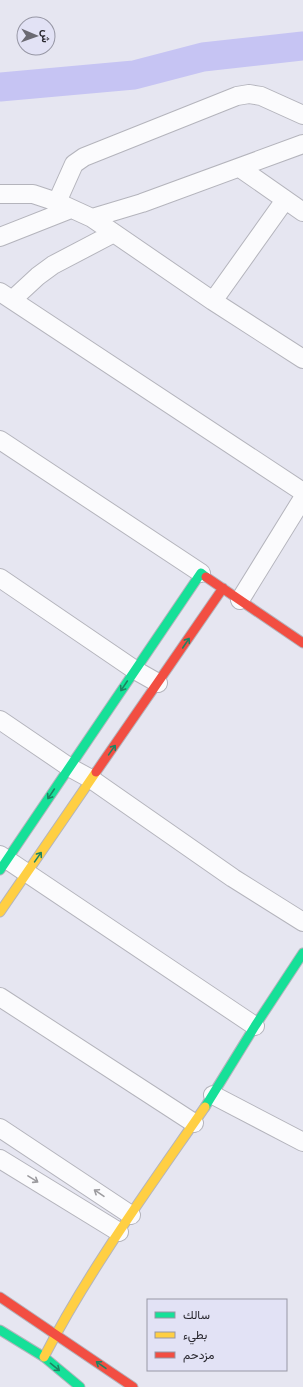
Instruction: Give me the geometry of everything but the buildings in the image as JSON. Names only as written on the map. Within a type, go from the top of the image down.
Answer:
[{"type":"street","points":[[64,206],[74,164],[84,157],[237,96],[249,94],[261,96],[303,115]]},
{"type":"street","points":[[92,218],[142,203],[303,144]]},
{"type":"street","points":[[240,168],[303,212]]},
{"type":"street","points":[[0,194],[33,194],[92,218],[213,301],[303,359]]},
{"type":"street","points":[[213,301],[285,200]]},
{"type":"street","points":[[0,237],[64,206]]},
{"type":"street","points":[[114,233],[53,265],[6,296],[303,492]]},
{"type":"street","points":[[0,440],[201,573],[303,643]]},
{"type":"street","points":[[240,600],[303,498]]},
{"type":"street","points":[[201,573],[69,767],[2,861],[26,873],[255,1026]]},
{"type":"street","points":[[0,578],[135,670],[158,683]]},
{"type":"street","points":[[0,912],[223,588]]},
{"type":"street","points":[[0,720],[69,767],[91,779],[233,878],[303,922]]},
{"type":"street","points":[[44,1357],[56,1334],[119,1232],[213,1095],[255,1026],[303,953]]},
{"type":"street","points":[[0,997],[194,1122]]},
{"type":"street","points":[[213,1095],[303,1142]]},
{"type":"street","points":[[0,1128],[131,1215]]},
{"type":"street","points":[[0,1159],[119,1232]]},
{"type":"street","points":[[57,1194],[68,1173]]},
{"type":"street","points":[[0,1297],[133,1387]]},
{"type":"street","points":[[0,1330],[44,1357],[80,1387]]},
{"type":"waterway","points":[[0,87],[134,75],[203,57],[303,46]]},
{"type":"traffic: fast","points":[[0,870],[201,573],[206,577]]},
{"type":"traffic: fast","points":[[205,1107],[255,1026],[303,953]]},
{"type":"traffic: fast","points":[[0,1330],[44,1357],[80,1387]]},
{"type":"traffic: slow","points":[[0,912],[96,772]]},
{"type":"traffic: slow","points":[[44,1357],[100,1261],[205,1107]]},
{"type":"traffic: jam","points":[[206,577],[303,643]]},
{"type":"traffic: jam","points":[[96,772],[223,588]]},
{"type":"traffic: jam","points":[[0,1297],[133,1387]]}]
